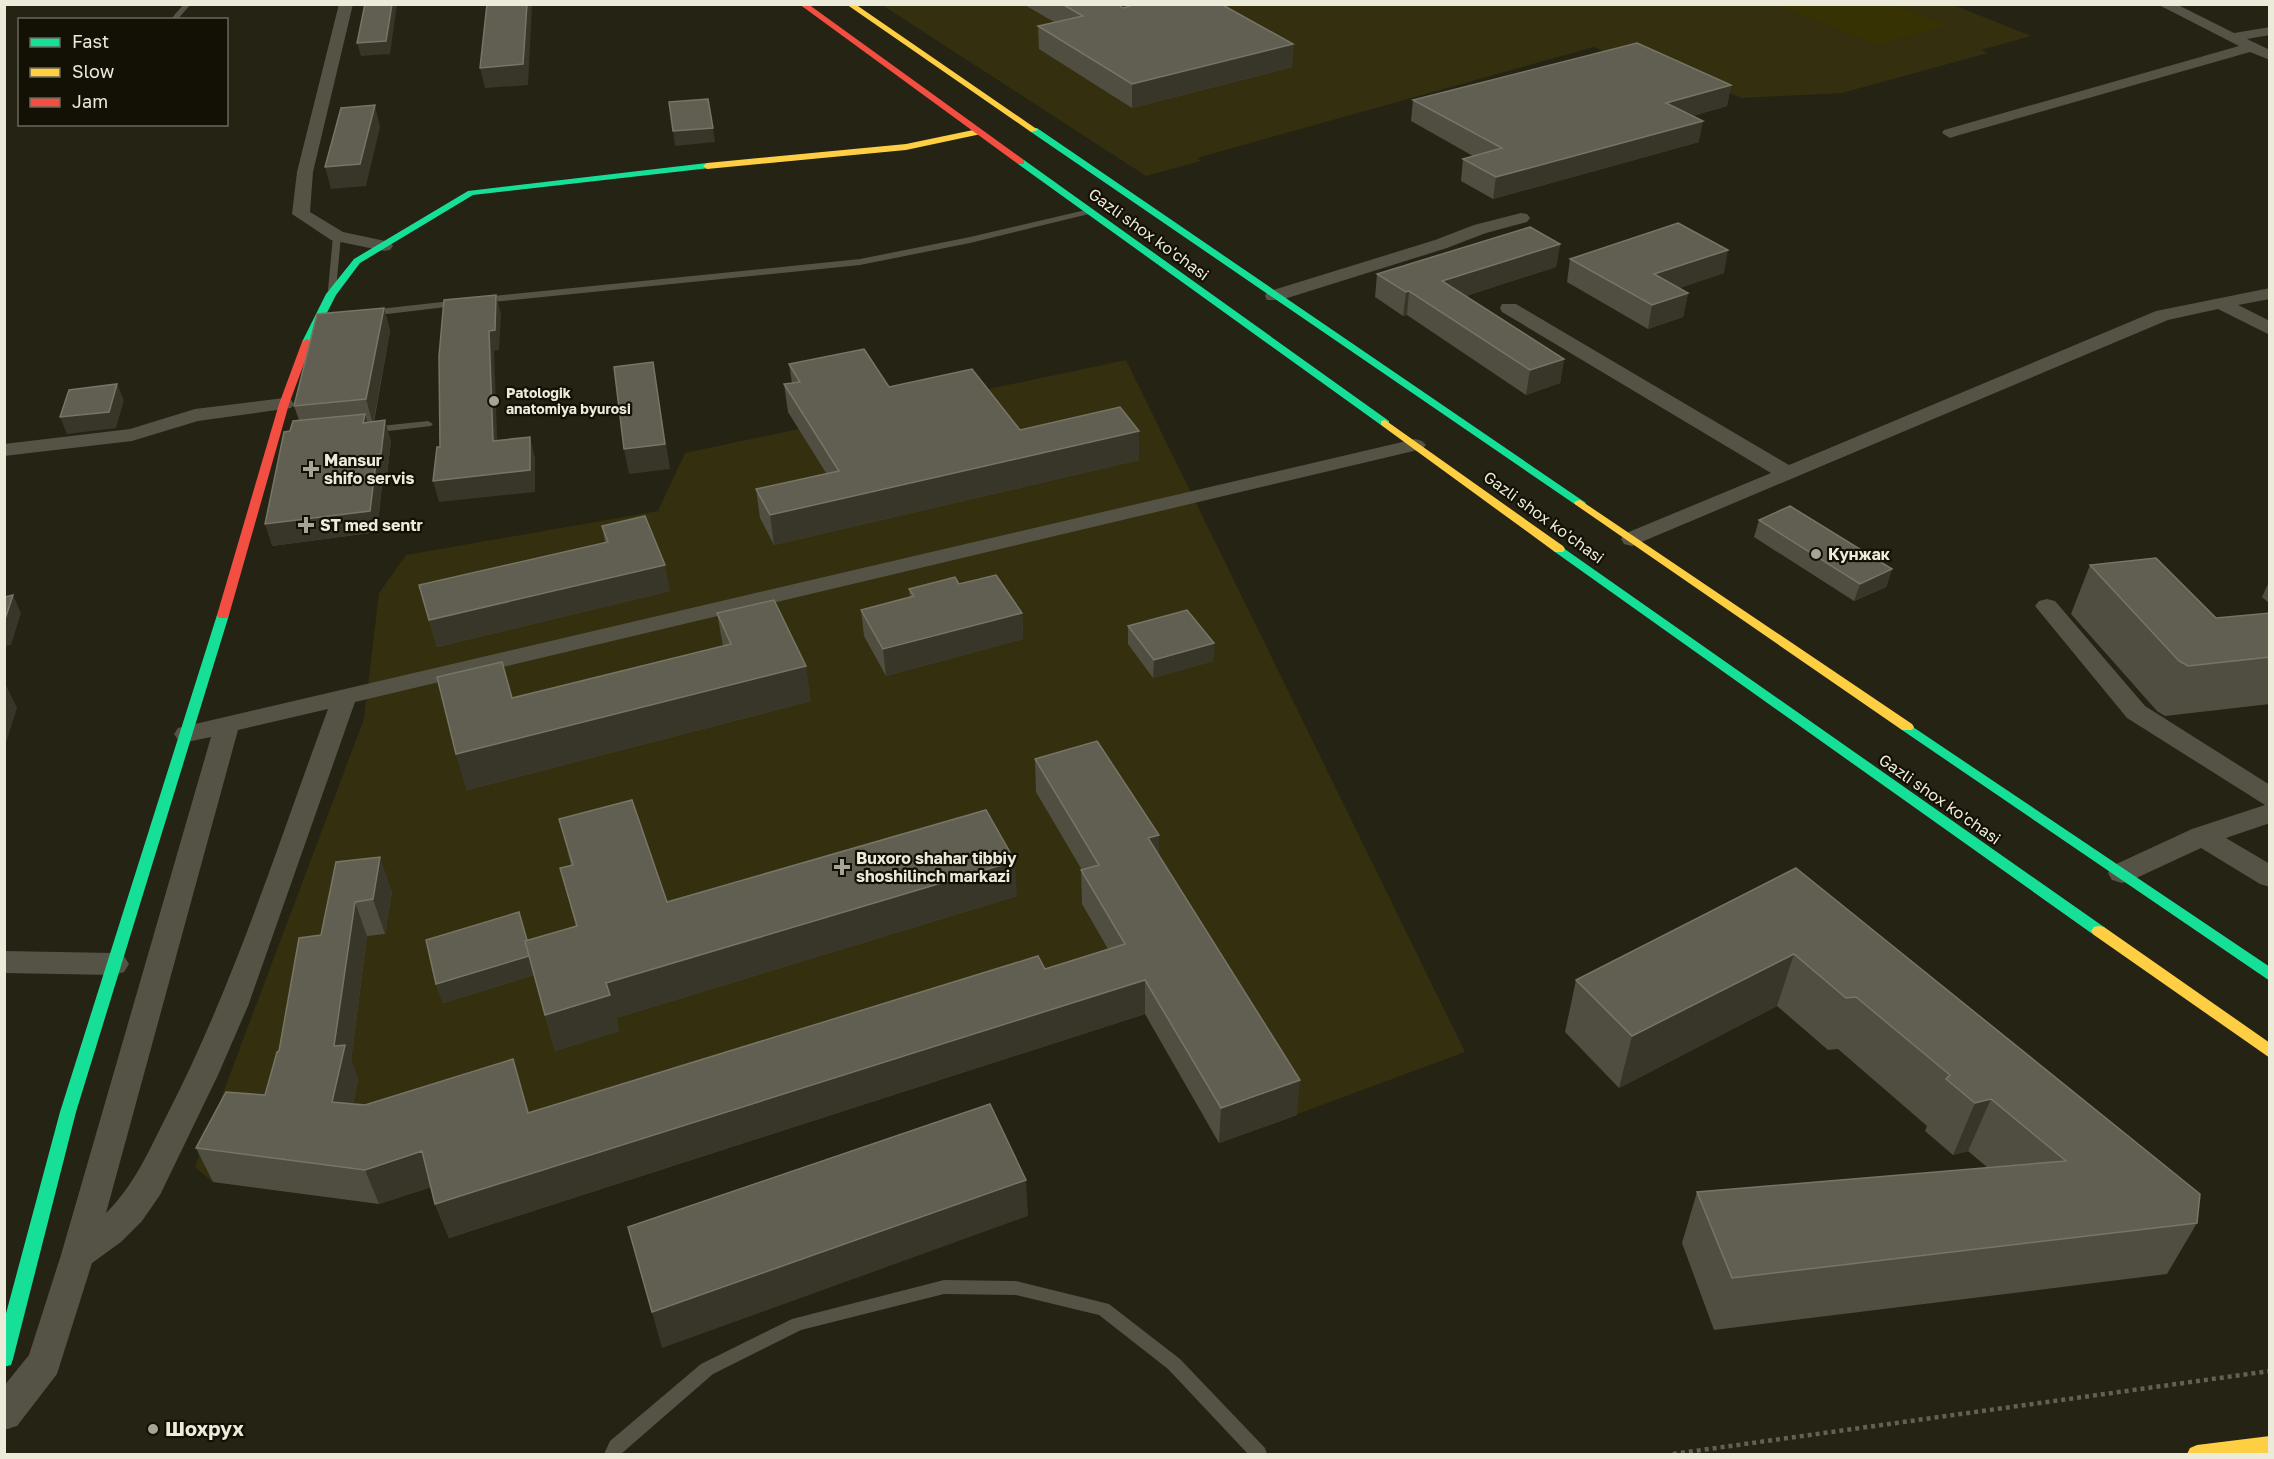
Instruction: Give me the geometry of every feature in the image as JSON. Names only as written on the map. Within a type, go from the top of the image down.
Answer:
[{"type":"main road","name":"Gazli shox ko'chasi","points":[[802,4],[1416,445],[2270,1052]]},
{"type":"main road","name":"Gazli shox ko'chasi","points":[[849,4],[2270,975]]},
{"type":"main road","points":[[4,1359],[68,1112],[280,439],[284,404],[310,333],[324,319],[331,294],[357,261],[471,193],[906,147],[978,132]]},
{"type":"main road","points":[[2197,1455],[2270,1445]]},
{"type":"street","points":[[346,4],[305,172],[301,214],[337,236],[384,246]]},
{"type":"street","points":[[2164,4],[2270,56]]},
{"type":"street","points":[[2233,37],[2270,31]]},
{"type":"street","points":[[1950,133],[2253,47]]},
{"type":"street","points":[[1274,296],[1441,244],[1480,229],[1521,218]]},
{"type":"street","points":[[1632,539],[2163,315],[2270,293]]},
{"type":"street","points":[[2220,303],[2270,329]]},
{"type":"street","points":[[1509,308],[1787,473]]},
{"type":"street","points":[[4,450],[132,435],[195,415],[249,406],[284,404]]},
{"type":"street","points":[[187,734],[1416,445]]},
{"type":"street","points":[[2047,606],[2136,712],[2270,798]]},
{"type":"street","points":[[78,1255],[109,1232],[130,1211],[148,1185],[203,1075],[233,1006],[345,696]]},
{"type":"street","points":[[4,1414],[44,1363],[78,1255],[227,724]]},
{"type":"street","points":[[2122,873],[2202,836],[2270,813]]},
{"type":"street","points":[[2202,836],[2270,877]]},
{"type":"street","points":[[4,962],[114,964]]},
{"type":"lane","points":[[175,18],[188,4]]},
{"type":"lane","points":[[364,314],[596,287],[860,262],[970,240],[1090,211]]},
{"type":"lane","points":[[331,294],[337,236]]},
{"type":"lane","points":[[357,432],[428,424]]},
{"type":"lane","points":[[612,1455],[616,1447],[707,1369],[798,1324],[944,1287],[954,1287],[1016,1288],[1103,1309],[1174,1364],[1259,1455]]},
{"type":"path","points":[[1673,1455],[2270,1371]]},
{"type":"shaded area","points":[[1951,4],[2031,36],[1981,50],[1988,53],[1842,93],[1741,98],[1637,51],[1616,57],[1594,47],[1197,158],[1201,161],[1146,176],[882,5]]},
{"type":"shaded area","points":[[1777,5],[1894,5],[1948,25],[1878,45]]},
{"type":"shaded area","name":"Buxoro shahar tibbiy shoshilinch markazi","points":[[1126,360],[1465,1052],[1219,1143],[1145,1014],[449,1238],[435,1186],[387,1201],[386,1192],[367,1202],[213,1182],[195,1167],[364,719],[379,593],[406,555],[658,511],[685,453]]},
{"type":"building","points":[[365,4],[392,4],[386,41],[357,43]]},
{"type":"building","points":[[487,4],[527,4],[523,64],[480,68]]},
{"type":"building","points":[[1062,4],[1117,4],[1123,8],[1137,4],[1221,4],[1293,44],[1132,84],[1038,26],[1083,16]]},
{"type":"building","points":[[1637,43],[1731,85],[1666,103],[1703,121],[1496,177],[1463,159],[1502,148],[1413,100]]},
{"type":"building","points":[[708,99],[713,128],[673,131],[669,102]]},
{"type":"building","points":[[375,105],[360,164],[325,167],[341,108]]},
{"type":"building","points":[[1678,223],[1728,250],[1654,274],[1688,293],[1652,305],[1570,259]]},
{"type":"building","points":[[1530,227],[1560,244],[1442,281],[1564,359],[1530,370],[1409,291],[1406,292],[1377,274]]},
{"type":"building","points":[[496,295],[495,330],[489,331],[493,441],[530,437],[530,470],[433,481],[437,447],[440,447],[439,356],[444,300]]},
{"type":"building","points":[[384,308],[366,399],[294,406],[317,314]]},
{"type":"building","points":[[864,349],[889,387],[972,369],[1020,430],[1120,407],[1139,431],[770,515],[756,489],[839,471],[784,384],[800,382],[789,364]]},
{"type":"building","points":[[653,362],[665,444],[624,449],[614,367]]},
{"type":"building","points":[[117,384],[109,412],[60,417],[69,390]]},
{"type":"building","points":[[365,414],[363,423],[385,420],[381,454],[377,454],[370,511],[265,524],[284,432],[290,431],[293,421]]},
{"type":"building","points":[[1790,506],[1892,569],[1860,584],[1759,520]]},
{"type":"building","points":[[645,516],[665,565],[429,620],[419,585],[608,542],[602,526]]},
{"type":"building","points":[[2156,558],[2216,618],[2270,613],[2270,657],[2188,666],[2179,661],[2090,565]]},
{"type":"building","points":[[996,575],[1022,613],[883,649],[861,610],[914,596],[909,589],[955,577],[959,584]]},
{"type":"building","points":[[13,595],[4,622],[4,597]]},
{"type":"building","points":[[774,600],[806,666],[456,754],[437,677],[502,662],[512,698],[731,644],[717,613]]},
{"type":"building","points":[[1187,610],[1214,643],[1154,660],[1128,626]]},
{"type":"building","points":[[1097,741],[1159,835],[1148,838],[1300,1080],[1221,1108],[1145,980],[435,1204],[422,1151],[365,1170],[196,1148],[226,1092],[265,1095],[279,1051],[299,938],[321,935],[336,862],[380,857],[373,899],[355,902],[334,1046],[345,1045],[332,1102],[365,1105],[513,1059],[528,1113],[1038,956],[1045,969],[1125,944],[1081,870],[1099,865],[1035,759]]},
{"type":"building","points":[[632,800],[667,902],[986,810],[1015,861],[606,983],[610,995],[545,1015],[525,941],[577,926],[560,868],[573,865],[559,819]]},
{"type":"building","points":[[1796,868],[2200,1194],[2197,1223],[1732,1278],[1697,1192],[2066,1161],[1991,1099],[1975,1103],[1946,1079],[1950,1075],[1856,997],[1846,998],[1794,954],[1632,1036],[1576,980]]},
{"type":"building","points":[[519,912],[529,956],[436,984],[426,940]]},
{"type":"building","points":[[990,1104],[1026,1180],[652,1312],[628,1227]]},
{"type":"traffic: fast","points":[[1034,130],[1580,503]]},
{"type":"traffic: fast","points":[[1021,162],[1385,423]]},
{"type":"traffic: fast","points":[[307,342],[331,294],[357,261],[471,193],[707,166]]},
{"type":"traffic: fast","points":[[1559,549],[2099,931]]},
{"type":"traffic: fast","points":[[4,1359],[68,1112],[223,615]]},
{"type":"traffic: fast","points":[[1907,727],[2270,975]]},
{"type":"traffic: slow","points":[[849,4],[1034,130]]},
{"type":"traffic: slow","points":[[707,166],[906,147],[978,132]]},
{"type":"traffic: slow","points":[[1385,423],[1559,549]]},
{"type":"traffic: slow","points":[[1580,503],[1907,727]]},
{"type":"traffic: slow","points":[[2099,931],[2270,1052]]},
{"type":"traffic: slow","points":[[2197,1454],[2270,1445]]},
{"type":"traffic: jam","points":[[802,4],[1021,162]]},
{"type":"traffic: jam","points":[[223,615],[284,404],[307,342]]},
{"type":"place","name":"Patologik anatomiya byurosi","points":[[494,401]]},
{"type":"place","name":"Mansur shifo servis","points":[[311,469]]},
{"type":"place","name":"ST med sentr","points":[[306,525]]},
{"type":"place","name":"Кунжак","points":[[1816,554]]},
{"type":"place","name":"Buxoro shahar tibbiy shoshilinch markazi","points":[[842,867]]},
{"type":"place","name":"Шохрух","points":[[153,1429]]}]
